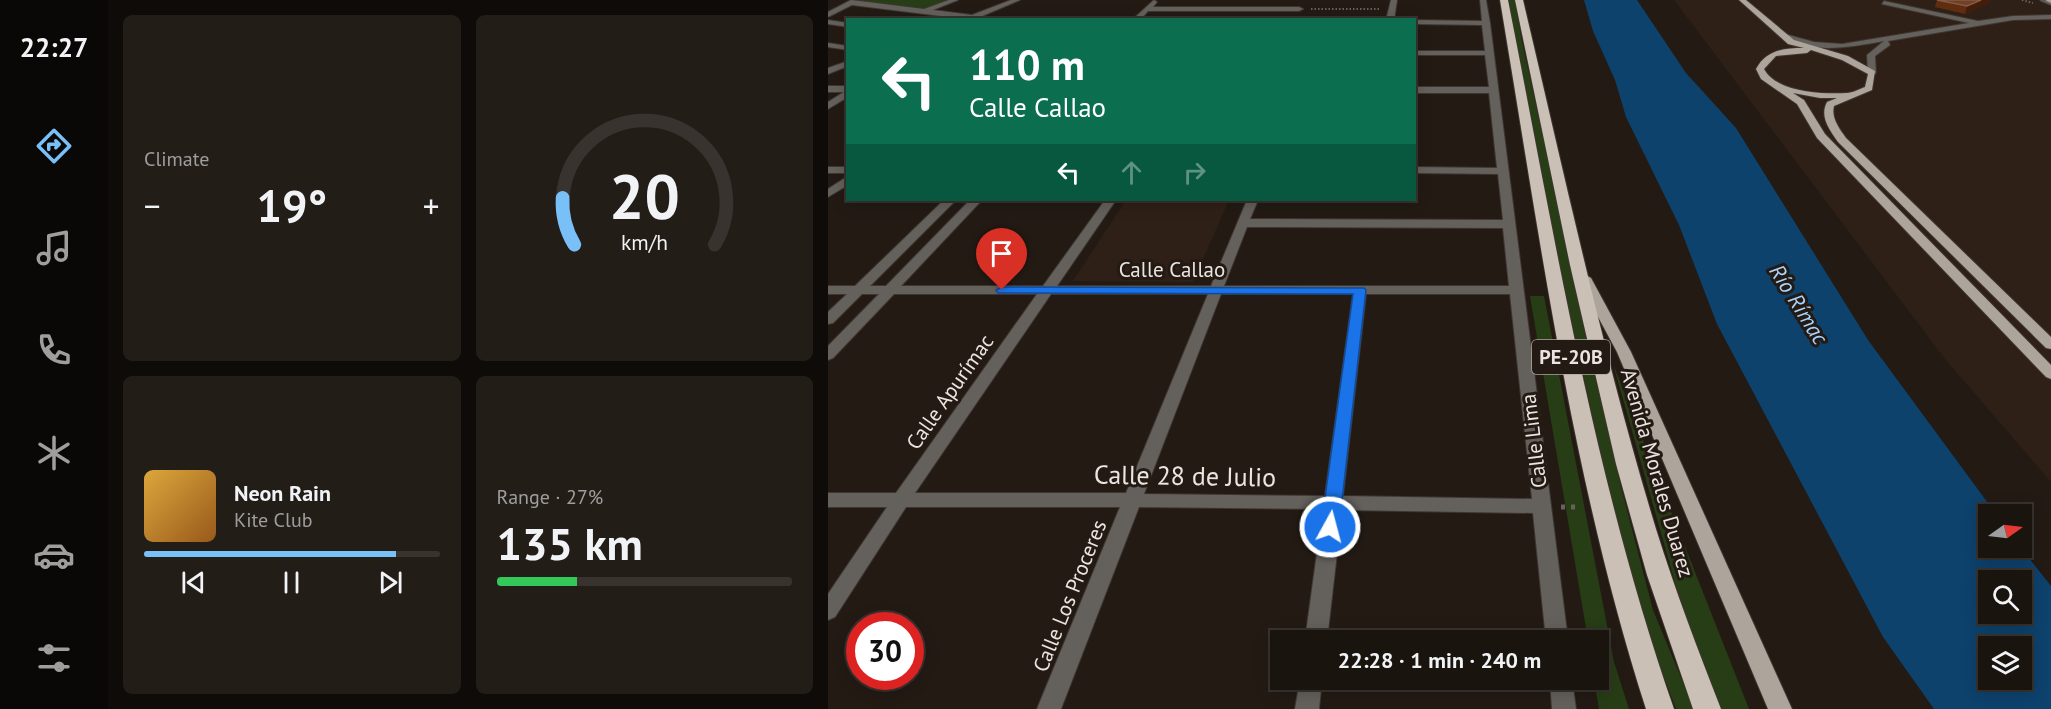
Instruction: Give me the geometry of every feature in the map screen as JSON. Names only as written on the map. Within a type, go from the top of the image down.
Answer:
[{"type":"highway","name":"PE-20B","points":[[1504,0],[1574,373],[1603,508],[1640,650],[1660,709]]},
{"type":"highway","name":"Avenida Morales Duarez","points":[[1519,0],[1580,272],[1645,529],[1678,632],[1707,709]]},
{"type":"main road","points":[[1739,3],[1791,42],[1854,61],[1872,73],[1869,87],[1836,100],[1827,109],[1833,126],[1842,140],[2051,345]]},
{"type":"main road","points":[[1739,3],[1774,40],[1777,48],[1773,54]]},
{"type":"main road","points":[[1821,51],[1773,54],[1763,60],[1760,69],[1764,77],[1801,102],[1821,136],[2051,374]]},
{"type":"main road","points":[[1779,86],[1820,95],[1855,94]]},
{"type":"main road","points":[[1580,272],[1624,352],[1780,709]]},
{"type":"street","points":[[923,11],[955,0]]},
{"type":"street","points":[[828,15],[853,2],[969,18],[1017,0]]},
{"type":"street","points":[[1137,18],[1156,0]]},
{"type":"street","points":[[1153,18],[1171,0]]},
{"type":"street","points":[[1295,18],[1304,0]]},
{"type":"street","points":[[1390,18],[1394,0]]},
{"type":"street","name":"Calle Lima","points":[[1483,0],[1556,630]]},
{"type":"street","points":[[2043,0],[2050,1]]},
{"type":"street","points":[[1884,3],[1982,24]]},
{"type":"street","points":[[1146,9],[1299,9]]},
{"type":"street","points":[[1785,36],[1831,46],[1901,38],[2013,18],[2051,17]]},
{"type":"street","points":[[828,22],[846,24]]},
{"type":"street","points":[[1416,22],[1486,22]]},
{"type":"street","points":[[1872,73],[1871,55],[1878,48],[1901,38]]},
{"type":"street","points":[[1821,51],[1856,49],[1885,40]]},
{"type":"street","points":[[828,45],[846,48]]},
{"type":"street","points":[[1416,53],[1490,53]]},
{"type":"street","points":[[828,71],[846,63]]},
{"type":"street","points":[[828,89],[846,91]]},
{"type":"street","points":[[1416,90],[1494,90]]},
{"type":"street","points":[[828,106],[846,92]]},
{"type":"street","points":[[828,170],[846,170]]},
{"type":"street","points":[[1416,170],[1503,171]]},
{"type":"street","points":[[828,194],[846,180]]},
{"type":"street","points":[[828,320],[949,201]]},
{"type":"street","points":[[828,355],[975,201]]},
{"type":"street","name":"Calle Apurímac","points":[[828,611],[901,500],[1109,201]]},
{"type":"street","name":"Calle Los Proceres","points":[[1049,709],[1252,201]]},
{"type":"street","points":[[1243,223],[1509,224]]},
{"type":"street","name":"Calle Callao","points":[[828,290],[1516,290]]},
{"type":"street","points":[[1317,630],[1360,290]]},
{"type":"street","name":"Calle 28 de Julio","points":[[828,500],[1132,500],[1541,506]]},
{"type":"street","points":[[1307,709],[1310,690]]},
{"type":"street","points":[[1562,690],[1564,709]]},
{"type":"path","points":[[1541,506],[1603,508]]},
{"type":"shaded area","points":[[1674,0],[2051,0],[2051,482],[1945,359]]},
{"type":"shaded area","points":[[1125,201],[1229,201],[1193,282],[1073,281]]},
{"type":"green space","points":[[861,0],[950,0],[924,9],[858,2]]},
{"type":"green space","points":[[1506,0],[1515,0],[1522,42],[1620,483],[1653,610],[1694,709],[1676,709],[1629,582],[1560,269]]},
{"type":"green space","points":[[1530,296],[1544,296],[1608,630],[1586,630]]},
{"type":"green space","points":[[1613,364],[1749,709],[1720,709],[1684,614]]},
{"type":"green space","points":[[1609,636],[1614,662],[1629,709],[1599,709],[1596,690],[1609,690]]},
{"type":"water","name":"Río Rímac","points":[[1584,0],[1637,0],[1686,73],[1736,128],[1868,340],[1989,504],[1978,504],[1978,558],[2029,558],[2051,586],[2051,709],[1934,709],[1883,637],[1717,324],[1679,225],[1626,117],[1615,80],[1593,31]]},
{"type":"building","points":[[1937,0],[1981,0],[1967,6]]},
{"type":"route","points":[[1002,290],[1360,290],[1330,527]]}]
